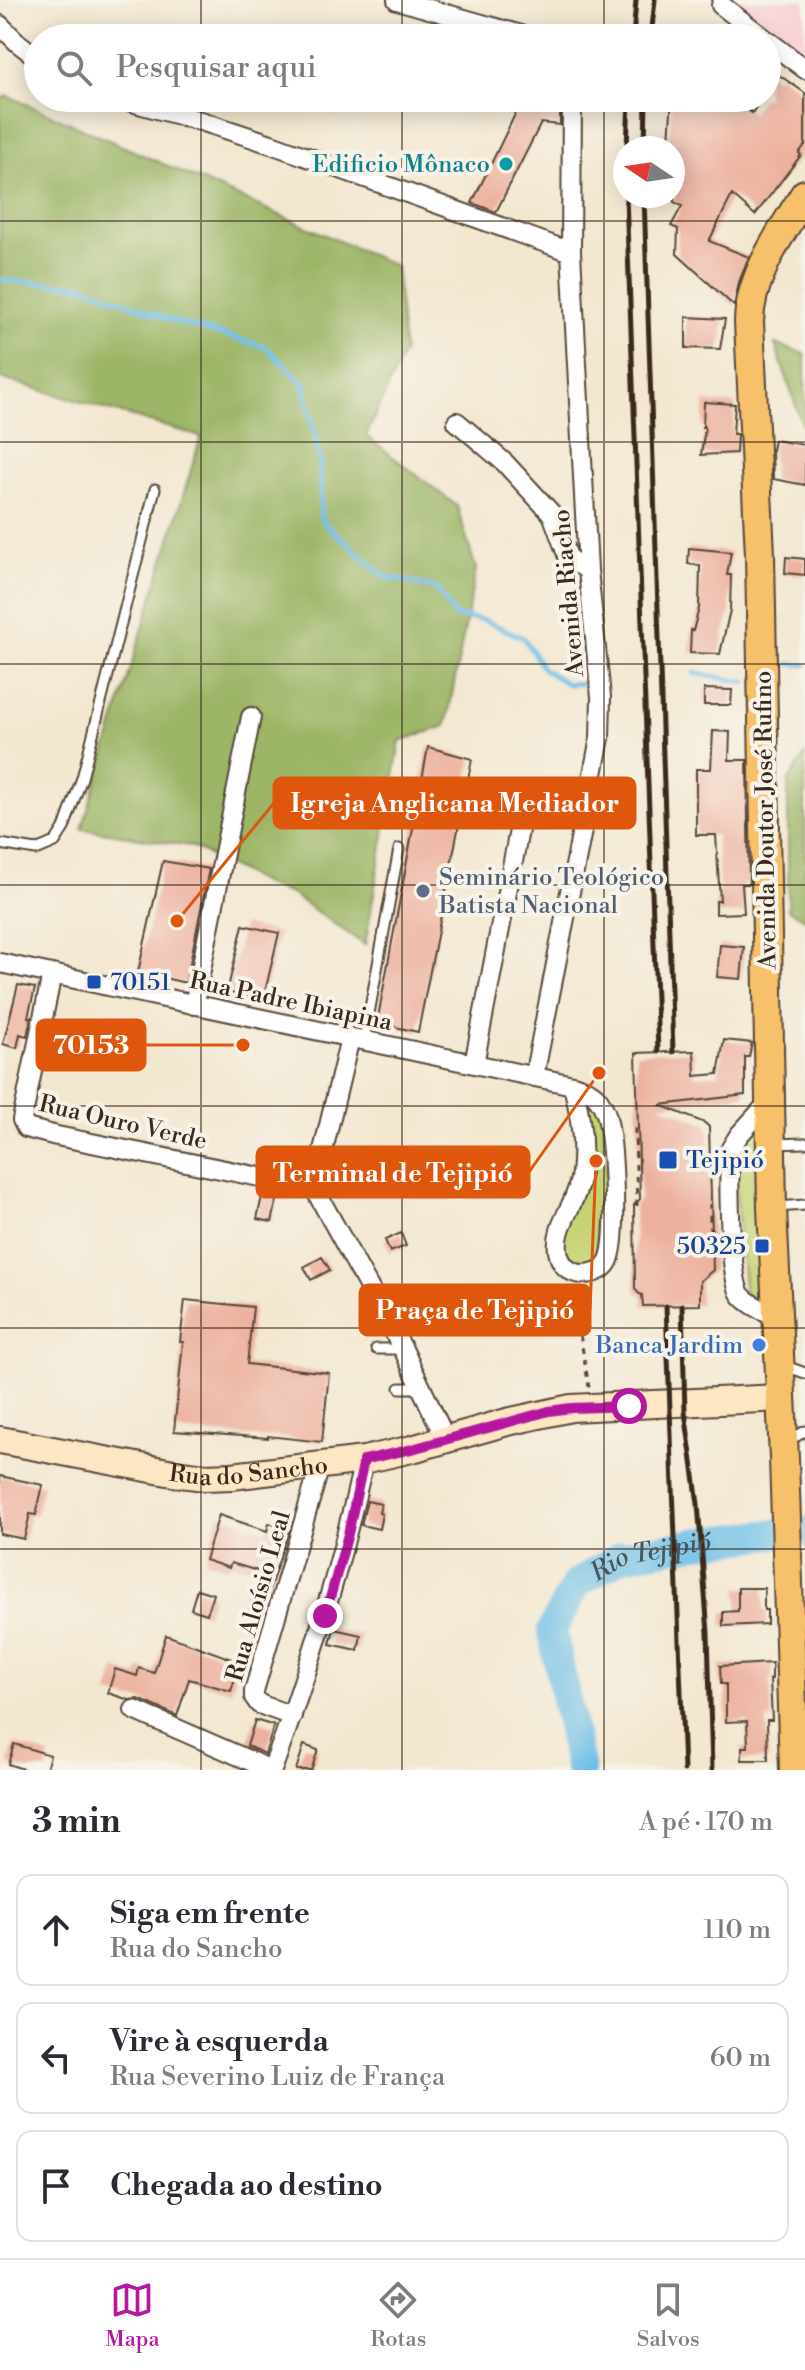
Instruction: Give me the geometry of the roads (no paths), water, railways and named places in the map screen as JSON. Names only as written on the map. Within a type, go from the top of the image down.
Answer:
[{"type":"main road","name":"Avenida Doutor José Rufino","points":[[794,1770],[787,1539],[791,1442],[781,1398],[792,1368],[778,1317],[772,1208],[760,555],[749,312],[757,282],[805,194]]},
{"type":"street","points":[[397,0],[458,9],[496,24]]},
{"type":"street","points":[[721,5],[746,24]]},
{"type":"street","points":[[0,25],[24,48]]},
{"type":"street","points":[[781,51],[805,69]]},
{"type":"street","points":[[168,112],[257,140],[571,252]]},
{"type":"street","name":"Avenida Riacho","points":[[534,1077],[600,738],[601,697],[588,570],[571,252],[572,112]]},
{"type":"street","points":[[457,422],[485,444],[542,501],[552,514],[568,557],[588,570]]},
{"type":"street","points":[[194,1005],[251,717]]},
{"type":"street","points":[[474,1064],[525,799]]},
{"type":"street","name":"Rua Padre Ibiapina","points":[[0,963],[573,1085]]},
{"type":"street","name":"Rua Ouro Verde","points":[[52,974],[22,1120],[26,1128],[314,1188]]},
{"type":"street","points":[[357,1040],[314,1188],[403,1349],[446,1440]]},
{"type":"street","points":[[573,1085],[593,1093],[600,1101],[608,1122],[613,1190],[613,1243],[608,1262],[601,1269],[580,1274],[569,1271],[558,1252],[562,1223],[579,1186],[579,1110],[573,1085]]},
{"type":"street","points":[[770,1101],[731,1148],[732,1237],[734,1278],[741,1296],[778,1317]]},
{"type":"street","name":"Rua do Sancho","points":[[0,1440],[205,1477],[232,1476],[364,1460],[549,1411],[781,1398]]},
{"type":"street","points":[[134,1710],[272,1770],[325,1616],[348,1534],[364,1460]]},
{"type":"street","name":"Rua Aloísio Leal","points":[[292,1716],[259,1704],[254,1691],[320,1466]]},
{"type":"lane","points":[[0,844],[36,850],[55,842],[64,828],[82,778],[155,489]]},
{"type":"lane","points":[[357,1040],[399,849]]},
{"type":"lane","points":[[771,1144],[805,1143]]},
{"type":"lane","points":[[772,1208],[805,1205]]},
{"type":"lane","points":[[376,1349],[403,1349]]},
{"type":"lane","points":[[400,1388],[423,1388]]},
{"type":"waterway","points":[[0,280],[85,286],[170,320],[266,347],[304,384],[320,460],[321,520],[384,576],[437,589],[455,616],[483,620],[524,638],[543,669],[567,684],[592,683]]},
{"type":"waterway","points":[[789,664],[805,665]]},
{"type":"waterway","points":[[694,673],[746,682]]},
{"type":"waterway","name":"Rio Tejipió","points":[[580,1770],[552,1630],[576,1584],[622,1556],[695,1543],[805,1532]]},
{"type":"railway","points":[[634,24],[636,0]]},
{"type":"railway","points":[[652,24],[655,0]]},
{"type":"railway","points":[[627,136],[628,112]]},
{"type":"railway","points":[[645,136],[646,112]]},
{"type":"railway","points":[[626,208],[658,1052]]},
{"type":"railway","points":[[644,208],[673,1052]]},
{"type":"railway","points":[[682,1305],[685,1412],[698,1504],[708,1633],[712,1770]]},
{"type":"railway","points":[[666,1306],[684,1770]]},
{"type":"place","name":"Edificio Mônaco","points":[[506,164]]},
{"type":"place","name":"Seminário Teológico Batista Nacional","points":[[423,891]]},
{"type":"place","name":"Igreja Anglicana Mediador","points":[[177,921]]},
{"type":"place","name":"70151","points":[[94,982]]},
{"type":"place","name":"70153","points":[[243,1045]]},
{"type":"place","name":"Terminal de Tejipió","points":[[599,1073]]},
{"type":"place","name":"Tejipió","points":[[668,1160]]},
{"type":"place","name":"Praça de Tejipió","points":[[596,1161]]},
{"type":"place","name":"50325","points":[[762,1246]]},
{"type":"place","name":"Banca Jardim","points":[[759,1345]]}]
